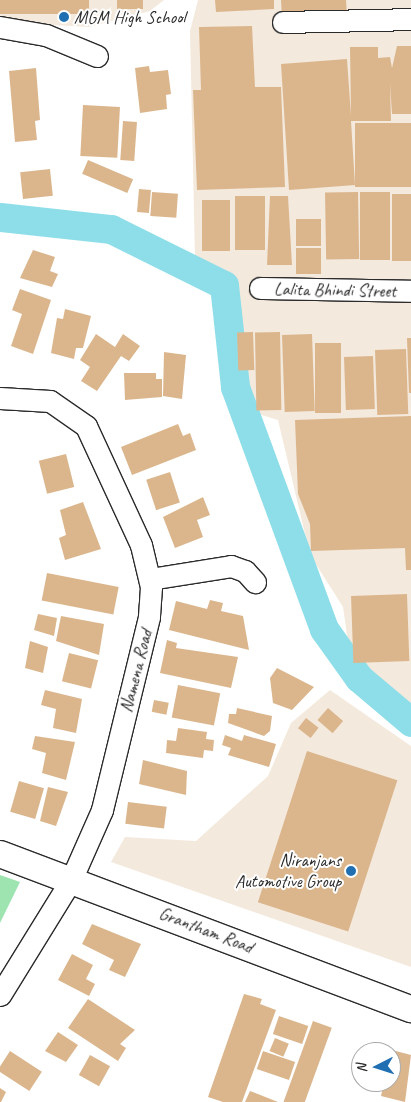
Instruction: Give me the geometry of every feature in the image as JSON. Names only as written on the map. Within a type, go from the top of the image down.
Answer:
[{"type":"main road","name":"Grantham Road","points":[[0,854],[411,1009]]},
{"type":"street","points":[[283,22],[411,19]]},
{"type":"street","points":[[0,28],[46,35],[97,56]]},
{"type":"street","name":"Lalita Bhindi Street","points":[[260,288],[411,291]]},
{"type":"street","name":"Namena Road","points":[[0,398],[50,401],[86,426],[141,545],[150,579],[150,617],[102,810],[71,880],[0,995]]},
{"type":"street","points":[[150,579],[231,566],[245,570],[255,582]]},
{"type":"shaded area","name":"MGM High School","points":[[0,0],[164,0],[150,11],[89,27],[0,22]]},
{"type":"shaded area","points":[[198,0],[411,0],[411,722],[351,663],[343,607],[310,555],[278,420],[255,413],[237,373],[234,322],[195,258],[190,31]]},
{"type":"shaded area","points":[[330,690],[411,746],[411,967],[111,862],[125,837],[196,841],[268,776],[291,723]]},
{"type":"green space","points":[[0,875],[20,882],[0,923]]},
{"type":"building","points":[[0,0],[89,0],[89,14],[0,14]]},
{"type":"building","points":[[117,0],[143,0],[143,9],[117,9]]},
{"type":"building","points":[[215,0],[274,0],[274,9],[216,12]]},
{"type":"building","points":[[281,0],[346,0],[347,16],[282,19]]},
{"type":"building","points":[[252,26],[255,87],[281,87],[285,187],[197,190],[193,90],[201,90],[199,27]]},
{"type":"building","points":[[397,46],[411,46],[411,114],[392,114],[390,83],[391,121],[351,121],[355,185],[289,190],[281,64],[347,59],[351,116],[350,47],[378,47],[378,58],[390,57],[392,68]]},
{"type":"building","points":[[149,66],[150,72],[168,70],[171,94],[166,95],[167,109],[140,113],[135,68]]},
{"type":"building","points":[[36,68],[40,120],[35,121],[37,140],[15,142],[9,71]]},
{"type":"building","points":[[83,105],[120,107],[117,158],[80,156]]},
{"type":"building","points":[[123,121],[137,122],[134,161],[120,160]]},
{"type":"building","points":[[355,123],[411,123],[411,187],[355,187]]},
{"type":"building","points":[[88,160],[133,179],[127,193],[82,174]]},
{"type":"building","points":[[50,169],[53,196],[23,199],[20,172]]},
{"type":"building","points":[[139,189],[151,190],[149,213],[137,212]]},
{"type":"building","points":[[152,192],[178,194],[176,218],[150,216]]},
{"type":"building","points":[[358,192],[359,259],[326,260],[325,193]]},
{"type":"building","points":[[360,192],[390,192],[390,260],[360,260]]},
{"type":"building","points":[[392,194],[411,194],[411,261],[392,261]]},
{"type":"building","points":[[235,196],[265,196],[265,250],[235,250]]},
{"type":"building","points":[[270,196],[288,196],[292,265],[267,265]]},
{"type":"building","points":[[202,200],[230,200],[230,251],[202,251]]},
{"type":"building","points":[[296,219],[321,219],[321,246],[296,246]]},
{"type":"building","points":[[296,248],[321,248],[321,274],[296,274]]},
{"type":"building","points":[[33,250],[55,257],[50,271],[58,274],[52,287],[20,278]]},
{"type":"building","points":[[20,289],[51,300],[33,354],[11,346],[22,314],[12,310]]},
{"type":"building","points":[[65,309],[91,316],[83,348],[76,348],[74,359],[51,353],[57,318],[63,319]]},
{"type":"building","points":[[253,332],[254,370],[238,371],[237,333]]},
{"type":"building","points":[[255,332],[280,332],[281,410],[256,410]]},
{"type":"building","points":[[96,334],[115,347],[123,334],[140,346],[129,361],[121,356],[97,391],[81,381],[90,367],[80,360]]},
{"type":"building","points":[[312,334],[315,411],[285,412],[282,335]]},
{"type":"building","points":[[407,338],[411,338],[411,393],[409,393]]},
{"type":"building","points":[[315,343],[341,343],[341,413],[315,413]]},
{"type":"building","points":[[406,349],[408,414],[377,415],[375,350]]},
{"type":"building","points":[[164,352],[186,355],[182,399],[163,396]]},
{"type":"building","points":[[373,356],[375,409],[346,410],[344,357]]},
{"type":"building","points":[[124,373],[156,373],[156,379],[162,379],[162,397],[125,400]]},
{"type":"building","points":[[411,416],[411,570],[406,570],[405,548],[311,551],[310,524],[298,494],[295,420]]},
{"type":"building","points":[[178,424],[183,436],[190,433],[196,450],[132,475],[121,447]]},
{"type":"building","points":[[66,454],[74,487],[47,494],[39,461]]},
{"type":"building","points":[[170,472],[180,502],[156,510],[146,480]]},
{"type":"building","points":[[203,497],[210,515],[197,520],[203,537],[175,548],[163,517]]},
{"type":"building","points":[[83,502],[101,549],[65,560],[59,538],[66,535],[60,510]]},
{"type":"building","points":[[47,573],[119,587],[113,614],[42,600]]},
{"type":"building","points":[[407,594],[409,661],[353,663],[351,596]]},
{"type":"building","points":[[210,600],[223,603],[221,611],[243,616],[249,650],[169,630],[176,601],[207,609]]},
{"type":"building","points":[[38,614],[57,618],[54,636],[34,630]]},
{"type":"building","points":[[61,616],[104,624],[99,655],[56,641]]},
{"type":"building","points":[[167,640],[177,643],[176,648],[238,657],[231,688],[160,673]]},
{"type":"building","points":[[30,641],[48,647],[43,673],[25,668]]},
{"type":"building","points":[[69,653],[98,660],[91,688],[62,681]]},
{"type":"building","points":[[277,668],[314,687],[292,710],[273,703],[270,678]]},
{"type":"building","points":[[178,685],[220,693],[214,726],[172,717]]},
{"type":"building","points":[[45,690],[82,699],[76,733],[53,728],[56,709],[41,705]]},
{"type":"building","points":[[154,700],[169,703],[166,715],[152,712]]},
{"type":"building","points":[[237,708],[272,716],[270,731],[264,736],[228,723],[229,714],[236,714]]},
{"type":"building","points":[[328,708],[343,721],[333,733],[318,720]]},
{"type":"building","points":[[306,718],[319,728],[311,738],[298,728]]},
{"type":"building","points":[[178,728],[207,732],[206,739],[214,740],[213,751],[204,750],[203,758],[166,753],[167,740],[176,741]]},
{"type":"building","points":[[225,735],[242,741],[244,735],[276,744],[269,767],[228,755],[231,748],[222,745]]},
{"type":"building","points":[[35,736],[75,742],[66,780],[42,773],[46,753],[32,749]]},
{"type":"building","points":[[307,751],[397,780],[348,932],[258,902]]},
{"type":"building","points":[[143,760],[187,771],[186,795],[139,784]]},
{"type":"building","points":[[19,781],[44,788],[35,819],[10,812]]},
{"type":"building","points":[[48,787],[68,792],[56,826],[40,821]]},
{"type":"building","points":[[128,802],[167,807],[164,829],[125,824]]},
{"type":"building","points":[[92,924],[141,944],[125,977],[109,970],[114,960],[82,944]]},
{"type":"building","points":[[72,954],[93,965],[86,979],[95,984],[89,996],[58,980]]},
{"type":"building","points":[[244,994],[262,999],[260,1004],[276,1010],[242,1102],[223,1102],[208,1097]]},
{"type":"building","points":[[88,999],[135,1030],[120,1044],[126,1048],[118,1061],[68,1028]]},
{"type":"building","points":[[279,1016],[308,1026],[302,1044],[273,1034]]},
{"type":"building","points":[[313,1021],[332,1028],[305,1102],[284,1102]]},
{"type":"building","points":[[58,1032],[78,1045],[66,1062],[45,1051]]},
{"type":"building","points":[[275,1038],[289,1044],[283,1057],[270,1051]]},
{"type":"building","points":[[10,1051],[42,1072],[29,1091],[0,1072],[0,1066]]},
{"type":"building","points":[[263,1051],[295,1062],[289,1080],[257,1069]]},
{"type":"building","points":[[401,1052],[411,1055],[405,1102],[381,1096],[382,1092],[401,1092]]},
{"type":"building","points":[[90,1055],[110,1066],[99,1086],[79,1075]]},
{"type":"building","points":[[0,1088],[6,1092],[1,1102],[0,1102]]},
{"type":"building","points":[[250,1091],[278,1102],[245,1102]]},
{"type":"waterway","points":[[0,217],[111,229],[224,285],[235,387],[324,629],[359,678],[411,722]]},
{"type":"place","name":"MGM High School","points":[[64,17]]},
{"type":"place","name":"Niranjans Automotive Group","points":[[351,871]]}]
